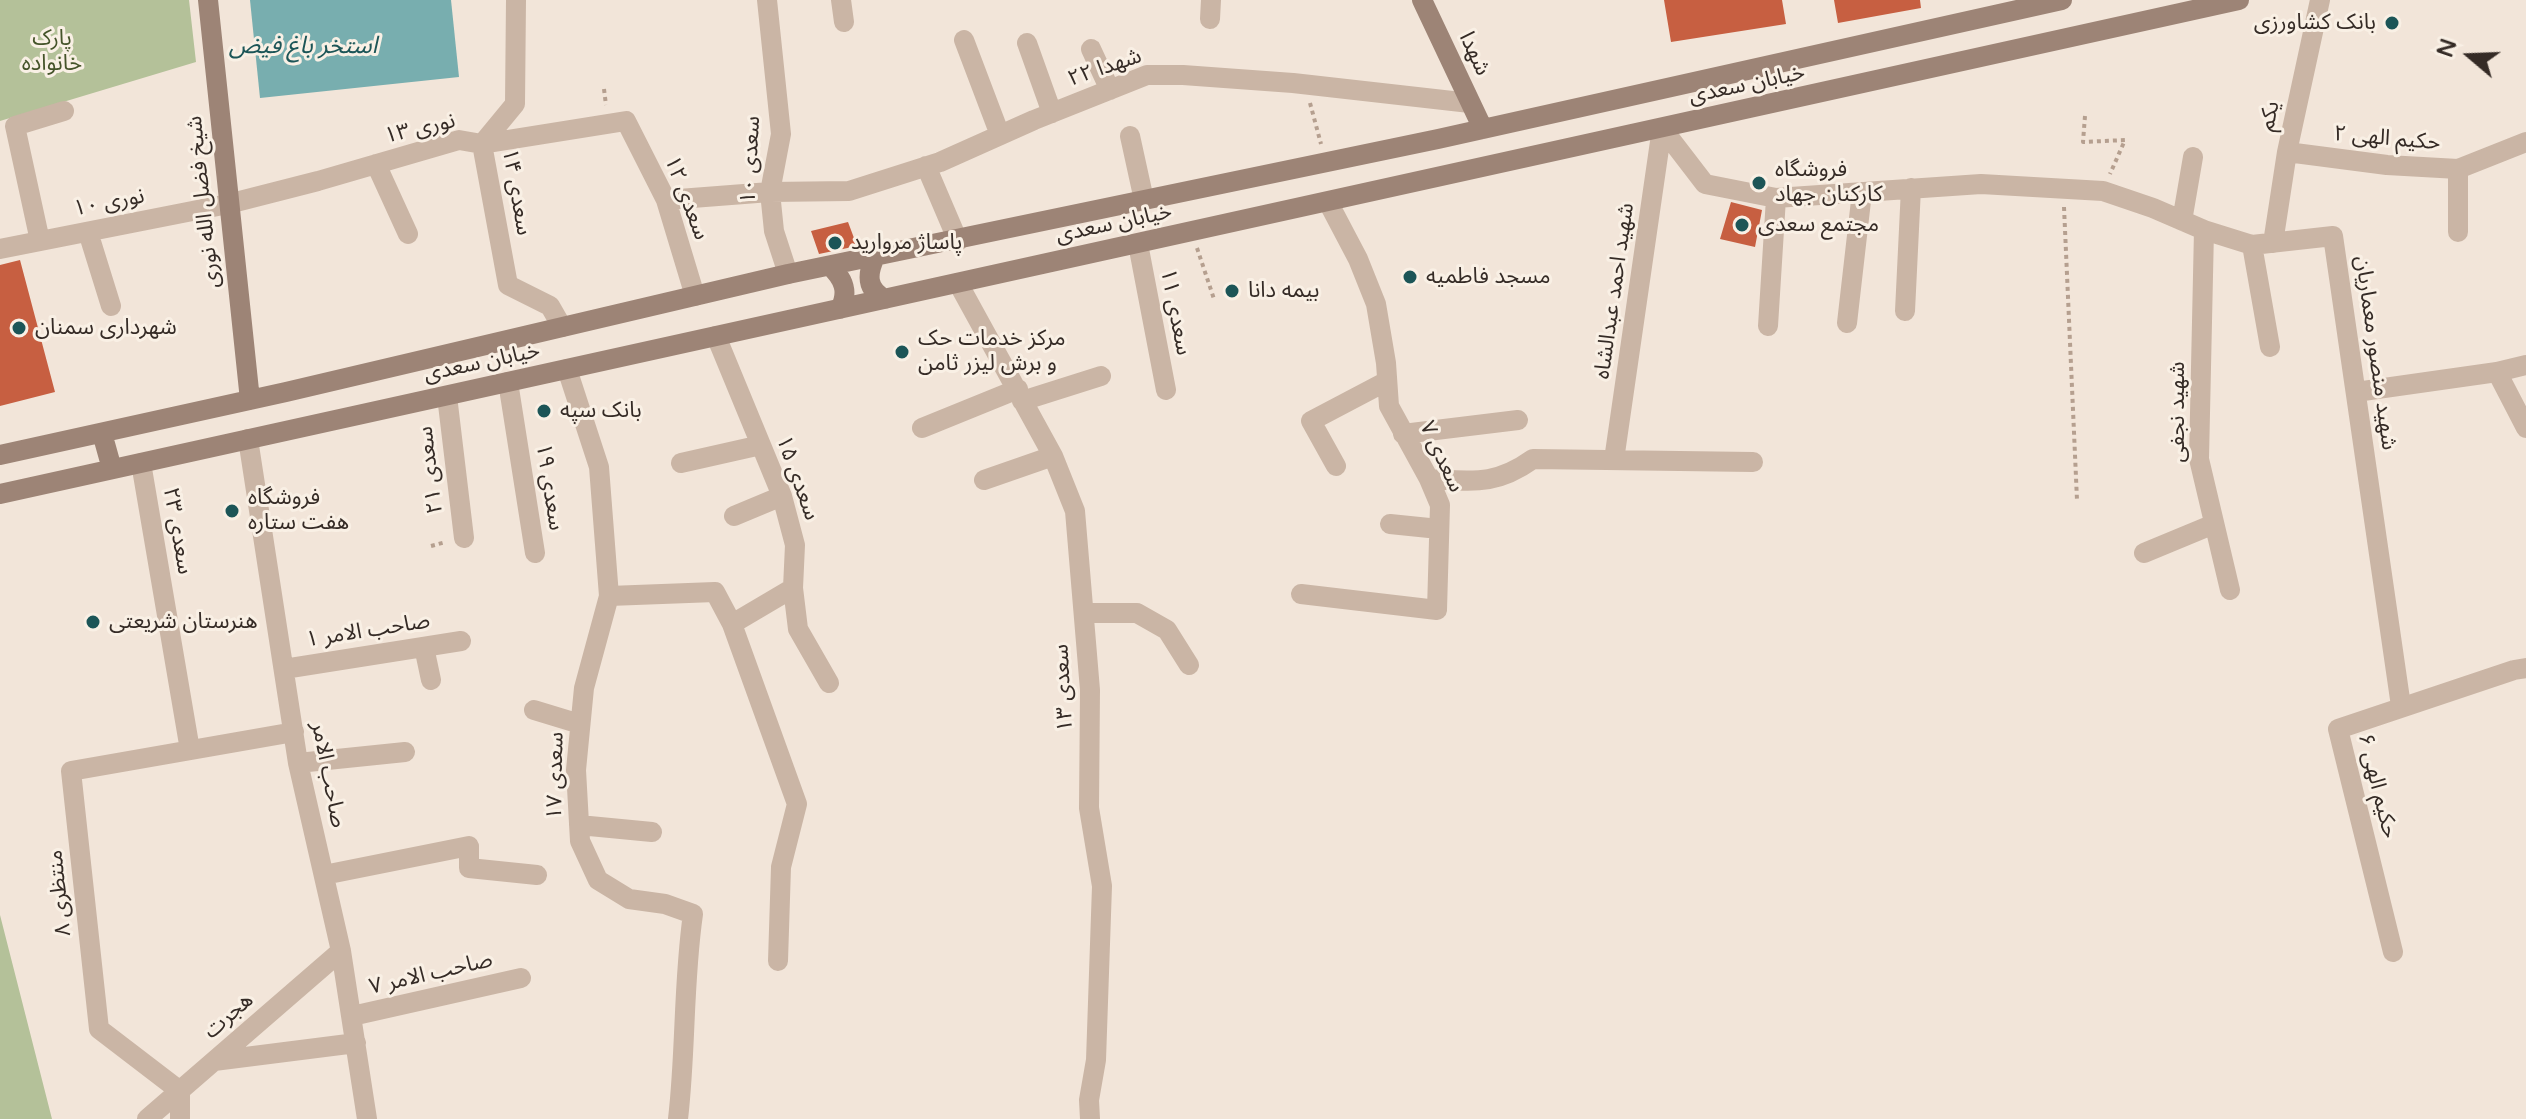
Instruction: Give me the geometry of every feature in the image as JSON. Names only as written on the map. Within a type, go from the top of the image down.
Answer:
[{"type":"main road","name":"شیخ فضل الله نوری","points":[[208,0],[250,400]]},
{"type":"main road","name":"شهدا","points":[[1422,0],[1483,129]]},
{"type":"main road","name":"خیابان سعدی","points":[[0,455],[788,274],[958,241],[1483,129],[2062,0]]},
{"type":"main road","name":"خیابان سعدی","points":[[0,494],[2239,0]]},
{"type":"main road","points":[[875,257],[868,275],[869,282],[877,295],[885,299]]},
{"type":"main road","points":[[830,266],[841,277],[846,292],[840,309]]},
{"type":"main road","points":[[102,433],[112,469]]},
{"type":"street","name":"سعدی ۱۴","points":[[516,0],[515,104],[482,144],[508,285],[550,306],[562,327]]},
{"type":"street","name":"سعدی ۱۰","points":[[767,0],[781,134],[770,192],[774,231],[788,274]]},
{"type":"street","points":[[841,0],[844,22]]},
{"type":"street","name":"یکم","points":[[2273,243],[2287,152],[2320,0]]},
{"type":"street","points":[[964,40],[1000,135]]},
{"type":"street","points":[[1027,43],[1052,113]]},
{"type":"street","points":[[1091,49],[1110,90]]},
{"type":"street","name":"شهدا ۲۲","points":[[666,200],[770,192],[849,191],[926,166],[1147,75],[1305,85],[1470,103]]},
{"type":"street","points":[[40,241],[15,126],[64,111]]},
{"type":"street","name":"نوری ۱۳","points":[[228,204],[459,140],[482,144],[626,121]]},
{"type":"street","name":"سعدی ۱۲","points":[[626,121],[666,200],[695,296]]},
{"type":"street","name":"شهید منصور معماریان","points":[[1662,128],[1705,184],[1776,198],[1981,184],[2063,188],[2103,191],[2252,245],[2333,236],[2401,706]]},
{"type":"street","name":"شهید احمد عبدالشاه","points":[[1614,460],[1662,128]]},
{"type":"street","points":[[1130,136],[1144,200]]},
{"type":"street","name":"حکیم الهی ۲","points":[[2287,152],[2387,165],[2458,169],[2526,142]]},
{"type":"street","points":[[2182,221],[2193,157]]},
{"type":"street","points":[[376,164],[408,234]]},
{"type":"street","points":[[926,166],[958,241]]},
{"type":"street","points":[[2458,169],[2458,232]]},
{"type":"street","points":[[1905,311],[1911,188]]},
{"type":"street","points":[[1847,323],[1862,192]]},
{"type":"street","points":[[1768,326],[1776,198]]},
{"type":"street","name":"سعدی ۷","points":[[1301,594],[1437,610],[1440,505],[1389,406],[1376,304],[1358,259],[1328,202]]},
{"type":"street","name":"نوری ۱۰","points":[[0,249],[228,204]]},
{"type":"street","name":"شهید نجفی","points":[[2204,230],[2199,459],[2230,590]]},
{"type":"street","points":[[88,232],[111,306]]},
{"type":"street","name":"سعدی ۱۱","points":[[1138,244],[1166,390]]},
{"type":"street","points":[[2252,245],[2270,347]]},
{"type":"street","name":"سعدی ۱۳","points":[[958,283],[1053,456],[1075,511],[1090,690],[1089,808],[1102,886],[1096,1060],[1089,1100],[1090,1119]]},
{"type":"street","name":"سعدی ۱۵","points":[[716,336],[782,496],[795,545],[793,588],[798,629],[829,683]]},
{"type":"street","points":[[2356,392],[2526,365]]},
{"type":"street","name":"سعدی ۱۷","points":[[567,369],[599,467],[609,596],[584,688],[576,770],[580,841],[598,880],[629,899],[665,904],[693,914],[687,958],[684,1057],[678,1119]]},
{"type":"street","points":[[2497,372],[2526,428]]},
{"type":"street","points":[[922,428],[1020,395],[1101,376]]},
{"type":"street","points":[[1336,466],[1311,421],[1387,381]]},
{"type":"street","name":"سعدی ۱۹","points":[[508,382],[535,553]]},
{"type":"street","name":"سعدی ۲۱","points":[[447,396],[464,538]]},
{"type":"street","points":[[1403,434],[1518,420]]},
{"type":"street","name":"صاحب الامر","points":[[248,439],[298,763],[341,951],[367,1119]]},
{"type":"street","points":[[681,463],[761,445]]},
{"type":"street","points":[[984,480],[1053,456]]},
{"type":"street","points":[[1429,479],[1488,481],[1516,471],[1533,459],[1753,462]]},
{"type":"street","name":"سعدی ۲۳","points":[[141,463],[190,750]]},
{"type":"street","points":[[734,516],[782,496]]},
{"type":"street","points":[[1390,524],[1439,529]]},
{"type":"street","points":[[2144,553],[2214,524]]},
{"type":"street","points":[[732,624],[793,588]]},
{"type":"street","points":[[609,596],[715,592],[732,624],[797,804],[781,867],[778,961]]},
{"type":"street","points":[[1084,613],[1137,613],[1167,630],[1189,665]]},
{"type":"street","name":"صاحب الامر ۱","points":[[284,669],[461,641]]},
{"type":"street","points":[[424,647],[431,680]]},
{"type":"street","name":"حکیم الهی ۶","points":[[2393,952],[2338,729],[2401,706],[2526,668]]},
{"type":"street","points":[[534,710],[580,724]]},
{"type":"street","points":[[190,750],[294,732]]},
{"type":"street","name":"منتظری ۸","points":[[180,1091],[99,1029],[71,771],[190,750]]},
{"type":"street","points":[[298,763],[405,752]]},
{"type":"street","points":[[579,825],[652,832]]},
{"type":"street","points":[[324,875],[469,846],[469,868],[537,875]]},
{"type":"street","name":"هجرت","points":[[147,1119],[341,951]]},
{"type":"street","name":"صاحب الامر ۷","points":[[352,1016],[521,978]]},
{"type":"street","points":[[214,1061],[356,1043]]},
{"type":"street","points":[[180,1091],[180,1119]]},
{"type":"path","points":[[1305,85],[1325,162]]},
{"type":"path","points":[[2085,116],[2083,142],[2125,140],[2103,191]]},
{"type":"path","points":[[2063,188],[2077,500]]},
{"type":"path","points":[[1192,232],[1214,299]]},
{"type":"green space","name":"پارک خانواده","points":[[0,0],[189,0],[196,62],[0,121]]},
{"type":"green space","points":[[0,915],[52,1119],[0,1119]]},
{"type":"water","name":"استخر باغ فیض","points":[[250,0],[451,0],[459,77],[260,98]]},
{"type":"building","points":[[1664,0],[1782,0],[1786,24],[1671,42]]},
{"type":"building","points":[[1834,0],[1920,0],[1921,8],[1838,23]]},
{"type":"building","name":"مجتمع سعدی","points":[[1731,202],[1762,210],[1755,247],[1720,239]]},
{"type":"building","name":"پاساژ مروارید","points":[[848,222],[857,246],[819,254],[811,231]]},
{"type":"building","name":"شهرداری سمنان","points":[[20,260],[55,392],[0,406],[0,265]]},
{"type":"place","name":"بانک کشاورزی","points":[[2392,23]]},
{"type":"place","name":"فروشگاه کارکنان جهاد","points":[[1759,183]]},
{"type":"place","name":"مجتمع سعدی","points":[[1742,225]]},
{"type":"place","name":"پاساژ مروارید","points":[[835,243]]},
{"type":"place","name":"مسجد فاطمیه","points":[[1410,277]]},
{"type":"place","name":"بیمه دانا","points":[[1232,291]]},
{"type":"place","name":"شهرداری سمنان","points":[[19,328]]},
{"type":"place","name":"مرکز خدمات حک و برش لیزر ثامن","points":[[902,352]]},
{"type":"place","name":"بانک سپه","points":[[544,411]]},
{"type":"place","name":"فروشگاه هفت ستاره","points":[[232,511]]},
{"type":"place","name":"هنرستان شریعتی","points":[[93,622]]}]
